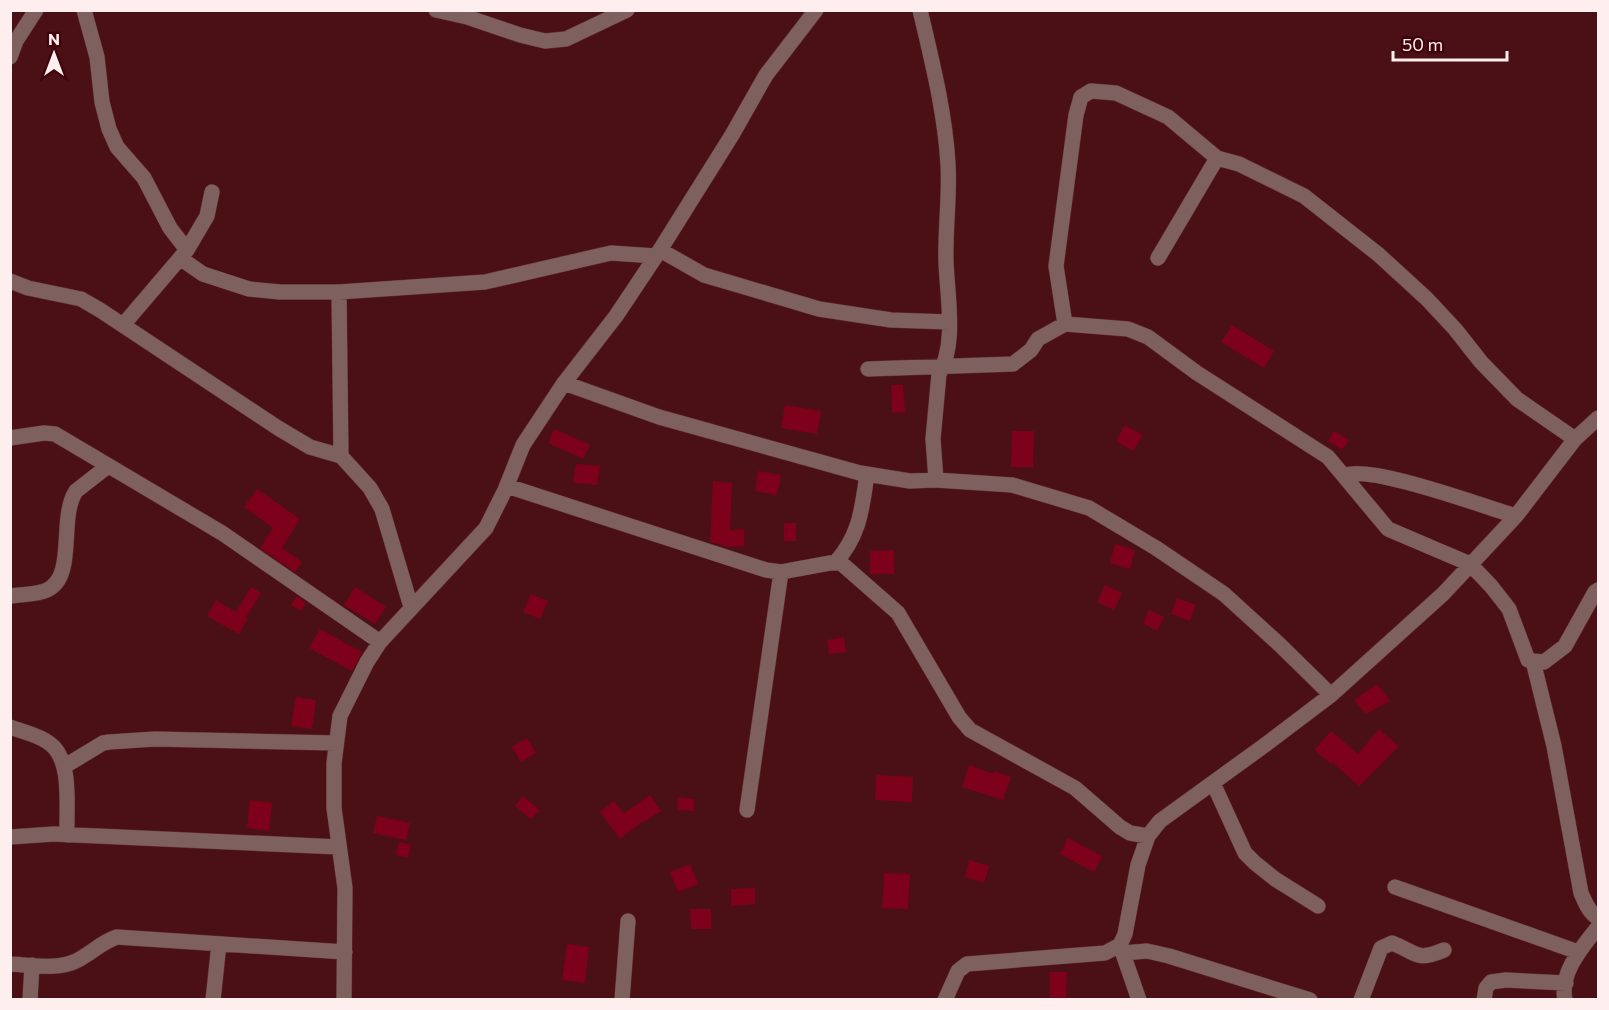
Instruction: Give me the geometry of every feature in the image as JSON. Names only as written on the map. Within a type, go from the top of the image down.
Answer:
[{"type":"street","points":[[10,57],[16,41],[36,10]]},
{"type":"street","points":[[84,10],[97,57],[102,102],[109,129],[117,147],[144,178],[184,254],[203,274],[249,289],[280,292],[339,292],[485,282],[611,254],[658,253],[704,274],[819,309],[891,320],[949,322]]},
{"type":"street","points":[[436,10],[545,41],[566,39],[627,10]]},
{"type":"street","points":[[344,999],[345,888],[334,808],[334,763],[340,716],[367,662],[380,642],[486,528],[507,486],[523,446],[564,383],[616,316],[658,253],[732,135],[766,75],[816,10]]},
{"type":"street","points":[[920,10],[940,97],[948,164],[946,256],[949,346],[944,366],[939,374],[933,439],[936,480]]},
{"type":"street","points":[[1065,324],[1056,266],[1066,180],[1081,97],[1091,91],[1116,93],[1168,117],[1217,159],[1239,164],[1304,196],[1331,216],[1379,255],[1427,299],[1481,362],[1517,399],[1575,439]]},
{"type":"street","points":[[1158,258],[1217,159]]},
{"type":"street","points":[[123,325],[184,254],[207,216],[212,192]]},
{"type":"street","points":[[10,281],[28,288],[81,299],[286,433],[310,447],[341,456],[370,488],[382,509],[411,607]]},
{"type":"street","points":[[339,292],[341,456]]},
{"type":"street","points":[[868,369],[1013,364],[1031,350],[1038,339],[1065,324],[1128,329],[1148,338],[1197,373],[1328,457],[1389,529],[1470,564],[1509,609],[1528,660],[1544,662],[1565,646],[1594,592],[1599,590]]},
{"type":"street","points":[[564,383],[659,417],[867,474],[910,481],[1012,484],[1089,508],[1156,548],[1224,594],[1330,695]]},
{"type":"street","points":[[1139,999],[1122,949],[1137,865],[1148,836],[1160,821],[1330,695],[1443,594],[1516,516],[1575,439],[1599,418]]},
{"type":"street","points":[[10,438],[44,433],[55,434],[222,533],[380,642]]},
{"type":"street","points":[[10,596],[45,591],[57,584],[63,575],[68,510],[72,497],[76,491],[108,466]]},
{"type":"street","points":[[1344,476],[1353,472],[1391,478],[1516,516]]},
{"type":"street","points":[[836,563],[855,534],[867,474]]},
{"type":"street","points":[[507,486],[766,570],[781,572],[841,564],[898,613],[958,717],[970,730],[1075,788],[1130,833],[1148,836]]},
{"type":"street","points":[[747,810],[781,572]]},
{"type":"street","points":[[1533,662],[1554,746],[1581,893],[1588,908],[1594,916],[1599,918]]},
{"type":"street","points":[[10,727],[50,743],[59,752],[65,766],[66,835]]},
{"type":"street","points":[[65,766],[103,743],[109,742],[155,739],[336,743]]},
{"type":"street","points":[[1213,783],[1245,853],[1262,869],[1318,906]]},
{"type":"street","points":[[10,837],[66,835],[339,847]]},
{"type":"street","points":[[1395,886],[1578,952]]},
{"type":"street","points":[[622,999],[628,921]]},
{"type":"street","points":[[1484,999],[1486,988],[1491,981],[1506,980],[1566,994],[1570,965],[1599,927]]},
{"type":"street","points":[[10,964],[62,965],[76,961],[98,945],[117,937],[345,952]]},
{"type":"street","points":[[1361,999],[1381,948],[1392,943],[1415,956],[1427,957],[1444,950]]},
{"type":"street","points":[[213,999],[219,944]]},
{"type":"street","points":[[945,999],[958,972],[967,964],[1105,953],[1122,949],[1169,956],[1310,999]]},
{"type":"street","points":[[30,999],[32,965]]},
{"type":"building","points":[[1232,325],[1274,351],[1264,368],[1221,342]]},
{"type":"building","points":[[891,385],[903,385],[905,412],[892,413]]},
{"type":"building","points":[[785,405],[821,411],[817,434],[781,428]]},
{"type":"building","points":[[1125,425],[1143,435],[1133,451],[1116,441]]},
{"type":"building","points":[[554,429],[590,445],[583,459],[548,443]]},
{"type":"building","points":[[1012,431],[1034,431],[1033,467],[1011,467]]},
{"type":"building","points":[[1334,431],[1349,440],[1342,450],[1328,441]]},
{"type":"building","points":[[576,464],[600,466],[597,485],[573,483]]},
{"type":"building","points":[[758,471],[781,475],[777,495],[755,491]]},
{"type":"building","points":[[713,481],[732,483],[730,530],[744,529],[744,546],[728,547],[710,542]]},
{"type":"building","points":[[257,489],[300,519],[282,548],[302,562],[295,572],[260,548],[273,528],[244,507]]},
{"type":"building","points":[[784,523],[796,523],[796,541],[784,541]]},
{"type":"building","points":[[1115,544],[1135,550],[1130,569],[1110,563]]},
{"type":"building","points":[[894,550],[894,574],[870,574],[870,551]]},
{"type":"building","points":[[1105,585],[1122,593],[1114,610],[1097,602]]},
{"type":"building","points":[[251,587],[261,593],[246,617],[248,618],[239,634],[207,616],[216,600],[236,612]]},
{"type":"building","points":[[355,587],[386,607],[375,624],[344,605]]},
{"type":"building","points":[[531,594],[548,601],[540,619],[523,612]]},
{"type":"building","points":[[297,596],[306,603],[301,611],[291,605]]},
{"type":"building","points":[[1177,598],[1196,605],[1190,621],[1171,614]]},
{"type":"building","points":[[1149,610],[1164,617],[1157,631],[1143,623]]},
{"type":"building","points":[[320,629],[362,652],[352,671],[309,648]]},
{"type":"building","points":[[844,637],[846,652],[829,654],[827,640]]},
{"type":"building","points":[[1377,684],[1390,701],[1366,714],[1354,700]]},
{"type":"building","points":[[296,697],[316,700],[312,729],[291,726]]},
{"type":"building","points":[[1379,729],[1399,746],[1359,786],[1332,762],[1331,764],[1314,750],[1331,731],[1358,754]]},
{"type":"building","points":[[527,738],[536,753],[521,762],[512,747]]},
{"type":"building","points":[[969,765],[993,774],[994,771],[1011,777],[1003,800],[962,787]]},
{"type":"building","points":[[876,775],[913,777],[912,802],[875,800]]},
{"type":"building","points":[[650,795],[661,811],[643,821],[620,839],[600,812],[614,801],[624,813]]},
{"type":"building","points":[[523,796],[540,810],[531,819],[515,806]]},
{"type":"building","points":[[678,797],[694,799],[694,811],[677,810]]},
{"type":"building","points":[[250,800],[272,803],[269,831],[247,828]]},
{"type":"building","points":[[377,816],[410,823],[406,840],[373,833]]},
{"type":"building","points":[[1068,838],[1102,856],[1094,872],[1060,854]]},
{"type":"building","points":[[399,842],[411,845],[408,858],[396,855]]},
{"type":"building","points":[[969,860],[989,866],[984,883],[965,877]]},
{"type":"building","points":[[690,864],[698,884],[678,892],[670,872]]},
{"type":"building","points":[[884,873],[910,874],[908,909],[882,908]]},
{"type":"building","points":[[755,888],[755,904],[731,906],[731,889]]},
{"type":"building","points":[[690,909],[711,909],[711,929],[691,929]]},
{"type":"building","points":[[567,944],[589,947],[585,983],[562,980]]},
{"type":"building","points":[[1050,972],[1067,972],[1066,999],[1050,999]]}]
